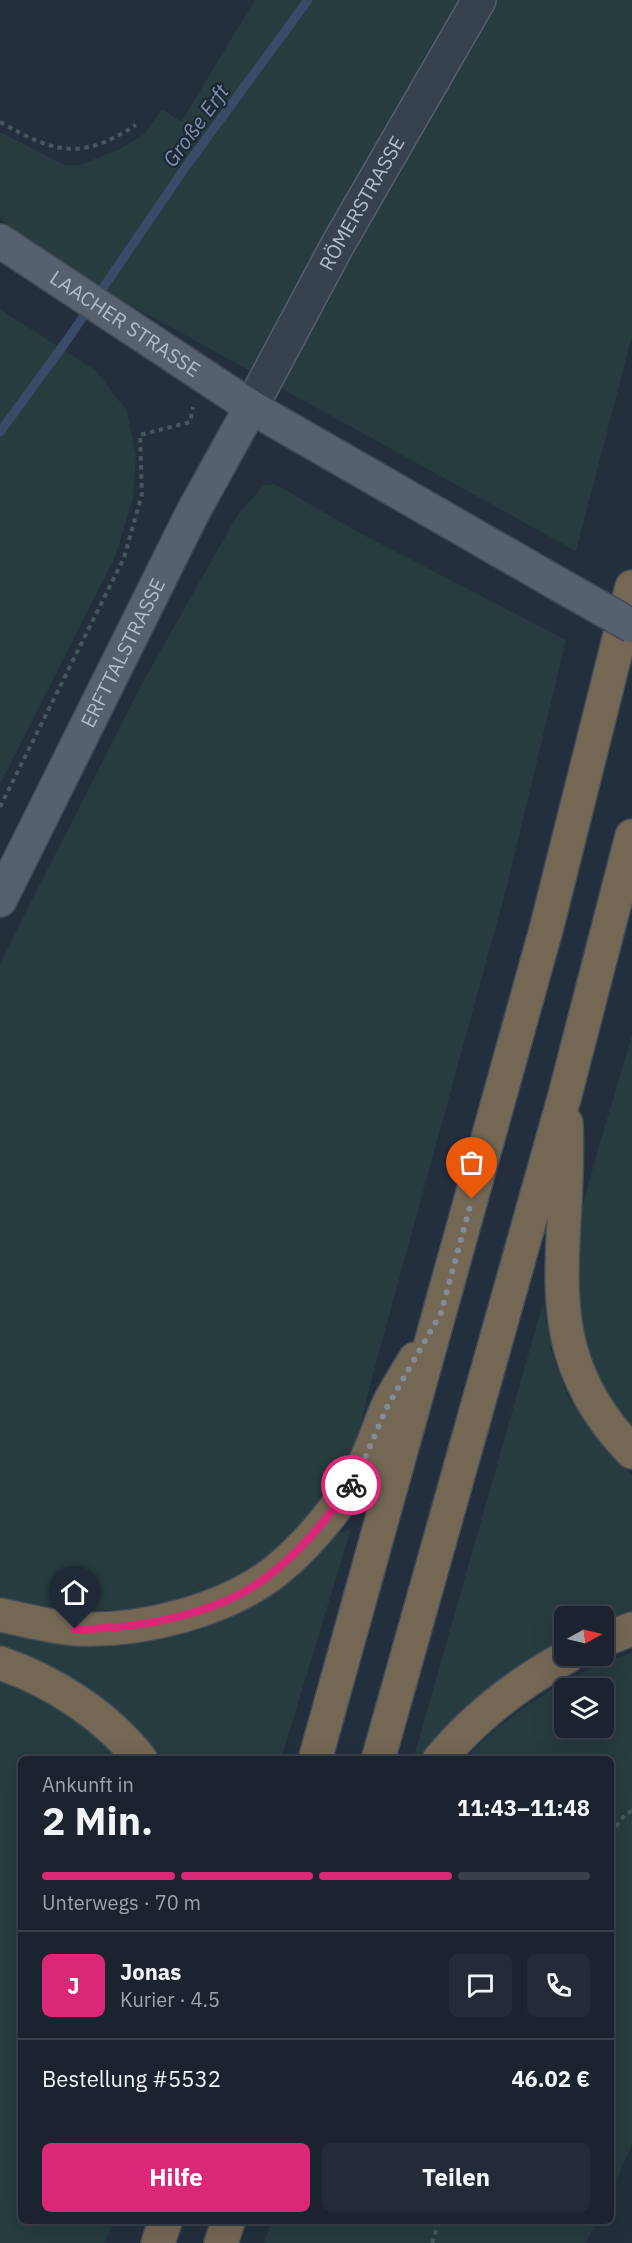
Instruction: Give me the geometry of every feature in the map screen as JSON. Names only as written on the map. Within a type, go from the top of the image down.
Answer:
[{"type":"highway","points":[[316,1756],[547,926],[632,587]]},
{"type":"highway","points":[[379,1756],[565,1095],[632,836]]},
{"type":"highway","points":[[565,1095],[569,1172],[560,1267],[563,1313],[571,1354],[592,1402],[632,1452]]},
{"type":"highway","points":[[0,1615],[75,1629],[112,1629],[147,1624],[213,1605],[246,1590],[277,1570],[320,1529],[358,1474],[387,1407],[441,1313]]},
{"type":"highway","points":[[614,1636],[632,1629]]},
{"type":"highway","points":[[0,1663],[70,1696],[105,1722],[137,1756]]},
{"type":"highway","points":[[442,1756],[459,1736],[492,1706],[529,1678],[554,1664]]},
{"type":"highway","points":[[158,2243],[164,2224]]},
{"type":"highway","points":[[221,2243],[227,2224]]},
{"type":"main road","name":"LAACHER STRASSE","points":[[0,241],[251,407],[632,626]]},
{"type":"main road","name":"ERFTTALSTRASSE","points":[[0,900],[193,512],[251,407]]},
{"type":"street","name":"RÖMERSTRASSE","points":[[251,407],[337,246],[479,0]]},
{"type":"path","points":[[0,122],[36,143],[75,150],[110,142],[136,125]]},
{"type":"path","points":[[0,807],[124,558],[142,494],[140,435],[190,422],[199,371]]},
{"type":"path","points":[[614,1828],[626,1814],[632,1811]]},
{"type":"path","points":[[432,2243],[438,2224]]},
{"type":"green space","points":[[255,0],[632,0],[632,336],[576,551],[107,292],[0,219],[0,132],[65,165],[80,165],[120,149],[144,134],[162,109],[181,122]]},
{"type":"green space","points":[[0,309],[96,371],[127,411],[136,457],[133,499],[115,557],[0,784]]},
{"type":"green space","points":[[275,484],[358,532],[566,640],[507,886],[370,1385],[358,1438],[332,1488],[298,1533],[258,1567],[195,1595],[138,1609],[77,1611],[0,1598],[0,963],[144,680],[238,514],[264,485]]},
{"type":"green space","points":[[632,1035],[632,1432],[605,1395],[586,1350],[574,1301],[572,1255],[595,1160]]},
{"type":"green space","points":[[543,1303],[552,1354],[568,1397],[632,1476],[632,1614],[614,1621],[614,1606],[554,1606],[554,1647],[521,1663],[469,1703],[423,1756],[414,1756]]},
{"type":"green space","points":[[351,1529],[282,1756],[157,1756],[111,1709],[0,1649],[0,1628],[276,1589],[317,1556],[335,1534]]},
{"type":"green space","points":[[632,1653],[632,2145],[614,2184],[614,1756],[468,1756],[497,1728],[554,1688],[554,1738],[614,1738],[614,1678],[572,1678],[597,1666],[614,1666],[614,1658]]},
{"type":"green space","points":[[0,1680],[34,1696],[64,1714],[118,1756],[18,1756],[18,2224],[112,2224],[105,2243],[0,2243]]},
{"type":"green space","points":[[270,2224],[595,2224],[586,2243],[264,2243]]},
{"type":"waterway","name":"Große Erft","points":[[0,432],[70,336],[187,165],[308,0]]},
{"type":"way so far","points":[[351,1485],[387,1407],[441,1313],[472,1199]]},
{"type":"route","points":[[75,1629],[112,1629],[147,1624],[213,1605],[246,1590],[277,1570],[320,1529],[351,1485]]}]
